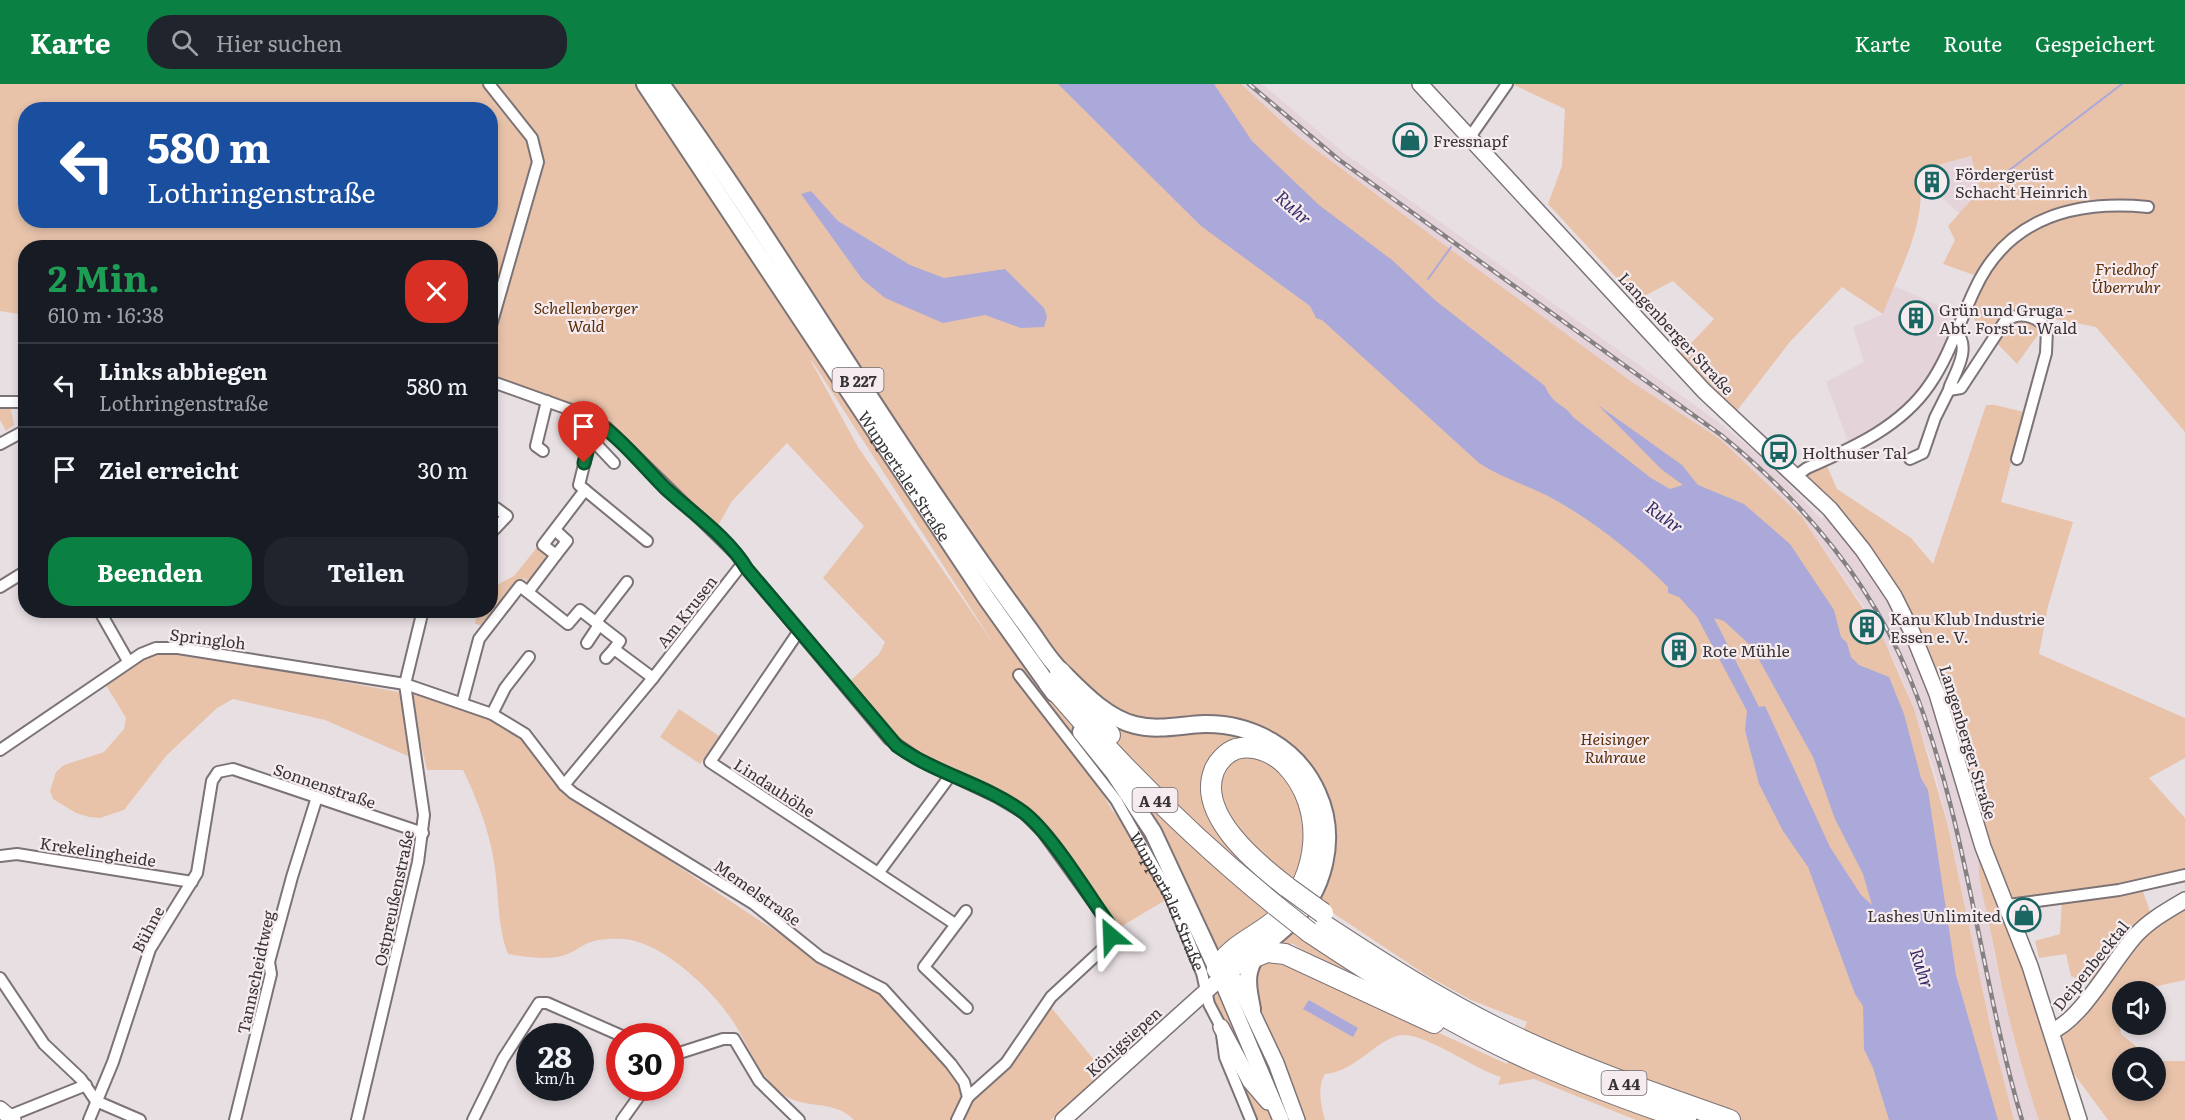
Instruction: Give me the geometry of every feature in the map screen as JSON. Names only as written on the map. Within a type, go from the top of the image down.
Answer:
[{"type":"highway","name":"A 44","points":[[1054,677],[1142,788],[1210,852],[1282,896],[1450,1019],[1518,1046],[1730,1120]]},
{"type":"highway","points":[[1282,896],[1260,866],[1233,837],[1213,804],[1210,792],[1215,767],[1236,749],[1258,748],[1267,752],[1292,774],[1310,808],[1313,855],[1304,883],[1288,907],[1266,928],[1222,958],[1224,971],[1262,949],[1289,956],[1490,1048],[1518,1046]]},
{"type":"highway","name":"A 44","points":[[1317,922],[1518,1046],[1610,1093],[1686,1120]]},
{"type":"main road","name":"Wuppertaler Straße","points":[[645,84],[987,599],[1054,677]]},
{"type":"main road","name":"Wuppertaler Straße","points":[[661,84],[1054,677]]},
{"type":"main road","name":"Langenberger Straße","points":[[1420,84],[1704,391],[1830,508],[1863,550],[1894,596],[1912,632],[1936,694],[1983,847],[2007,905],[2052,1031],[2079,1120]]},
{"type":"main road","points":[[1054,677],[1127,722],[1159,728],[1201,724],[1235,727],[1268,739],[1300,765],[1318,794],[1324,814],[1326,856],[1311,896],[1289,925],[1262,949],[1248,974],[1252,1010]]},
{"type":"main road","points":[[1054,677],[1063,710],[1114,773],[1152,832],[1224,971]]},
{"type":"main road","name":"Deipenbecktal","points":[[2052,1031],[2072,1018],[2137,934],[2153,920],[2185,900]]},
{"type":"main road","name":"Wuppertaler Straße","points":[[1224,971],[1237,982],[1252,1010],[1297,1120]]},
{"type":"main road","name":"Wuppertaler Straße","points":[[1224,971],[1280,1117]]},
{"type":"main road","name":"Königsiepen","points":[[1063,1120],[1208,990],[1224,971]]},
{"type":"main road","points":[[1221,1027],[1250,1081],[1280,1117]]},
{"type":"street","points":[[489,84],[532,138],[538,162],[498,301]]},
{"type":"street","points":[[1470,136],[1508,84]]},
{"type":"street","points":[[1797,476],[1807,468],[1847,450],[1882,430],[1909,409],[1929,385],[1990,263],[2022,233],[2059,213],[2086,206],[2116,204],[2148,207]]},
{"type":"street","points":[[1949,390],[1961,388],[2005,321],[2017,315],[2041,322],[2047,329],[2046,353],[2017,459]]},
{"type":"street","points":[[1910,459],[1923,453],[1935,418],[1949,390],[1963,350],[1961,337],[1956,332]]},
{"type":"street","points":[[498,384],[595,421],[624,444],[743,562],[889,739],[906,753],[1013,805],[1034,822],[1109,924],[1112,933],[1106,946],[1051,997],[1006,1063],[969,1097],[957,1120]]},
{"type":"street","points":[[543,451],[536,446],[547,401]]},
{"type":"street","points":[[0,402],[18,402]]},
{"type":"street","points":[[595,421],[579,485],[647,541]]},
{"type":"street","points":[[0,444],[18,434]]},
{"type":"street","points":[[590,441],[614,463]]},
{"type":"street","points":[[556,555],[543,545],[585,490]]},
{"type":"street","points":[[498,509],[507,516],[498,524]]},
{"type":"street","points":[[528,592],[567,542],[555,530]]},
{"type":"street","name":"Am Krusen","points":[[564,785],[653,678],[743,562]]},
{"type":"street","points":[[0,587],[18,576]]},
{"type":"street","points":[[587,642],[597,623],[627,582]]},
{"type":"street","points":[[498,614],[520,586],[568,624],[580,610],[620,641],[606,658]]},
{"type":"street","points":[[103,618],[128,662]]},
{"type":"street","name":"Ostpreußenstraße","points":[[357,1120],[416,873],[423,833],[423,808],[405,684],[421,618]]},
{"type":"street","points":[[462,703],[479,639],[495,618]]},
{"type":"street","name":"Lindauhöhe","points":[[799,631],[710,762],[955,924]]},
{"type":"street","name":"Springloh","points":[[0,750],[149,650],[178,648],[405,684]]},
{"type":"street","points":[[614,649],[653,678]]},
{"type":"street","points":[[492,714],[504,688],[529,657]]},
{"type":"street","name":"Wuppertaler Straße","points":[[1019,675],[1116,800],[1170,895],[1208,990],[1209,1004],[1221,1027],[1225,1057],[1251,1120]]},
{"type":"street","name":"Memelstraße","points":[[405,684],[492,714],[525,734],[564,785],[754,904],[825,960],[879,986],[937,1046],[964,1082],[969,1097]]},
{"type":"street","name":"Sonnenstraße","points":[[218,772],[233,769],[423,833]]},
{"type":"street","name":"Bühne","points":[[89,1120],[113,1062],[150,949],[192,882],[200,856],[212,781],[218,772]]},
{"type":"street","points":[[879,872],[950,776]]},
{"type":"street","name":"Tannscheidtweg","points":[[235,1120],[271,974],[269,962],[317,797]]},
{"type":"street","name":"Krekelingheide","points":[[0,856],[17,854],[192,882]]},
{"type":"street","points":[[2007,905],[2119,890],[2185,875]]},
{"type":"street","points":[[966,911],[924,967],[967,1008]]},
{"type":"street","points":[[0,978],[44,1044],[86,1085],[96,1101],[140,1120]]},
{"type":"street","points":[[473,1120],[503,1059],[539,1003],[547,1003],[606,1029]]},
{"type":"street","points":[[684,1052],[723,1039],[734,1039],[759,1081],[799,1120]]},
{"type":"street","points":[[9,1117],[86,1085]]},
{"type":"street","points":[[622,1120],[636,1101]]},
{"type":"shaded area","points":[[1241,84],[1262,84],[1343,152],[1725,427],[1766,461],[1821,519],[1830,511],[1910,633],[1980,847],[1994,955],[2018,1054],[2039,1120],[2014,1120],[1993,1039],[1947,821],[1933,766],[1901,675],[1875,623],[1802,517],[1720,440],[1632,382],[1299,137]]},
{"type":"shaded area","points":[[1971,156],[1980,190],[1960,214],[1934,191],[1921,187],[1920,179],[1931,167]]},
{"type":"shaded area","points":[[1894,286],[1962,316],[1945,357],[1909,408],[1849,444],[1826,382],[1864,362],[1853,327],[1883,314]]},
{"type":"green space","name":"Heisinger Ruhraue","points":[[0,84],[1241,84],[1299,137],[1431,235],[1632,382],[1720,439],[1802,517],[1884,640],[1914,709],[1947,822],[1993,1039],[2014,1120],[1636,1120],[1534,1079],[1498,1085],[1501,1077],[1425,1040],[1403,1035],[1385,1041],[1347,1067],[1325,1074],[1320,1090],[1325,1120],[1247,1120],[1234,1089],[1227,1048],[1237,1061],[1209,1003],[1203,973],[1172,894],[1139,834],[1097,784],[1112,810],[1134,835],[1169,898],[1112,932],[1101,911],[1026,812],[913,754],[899,744],[846,685],[879,654],[885,642],[823,578],[864,526],[787,443],[732,501],[715,531],[666,487],[608,428],[574,410],[498,383],[498,240],[18,240],[18,314],[0,311]],"holes":[[[812,361],[995,646],[858,447]],[[1321,905],[1426,975],[1471,1000],[1527,1022],[1507,1064],[1279,960],[1292,943],[1315,959],[1373,989],[1375,986],[1299,935]],[[1309,1000],[1357,1028],[1353,1036],[1304,1009]]]},
{"type":"green space","name":"Friedhof Überruhr","points":[[1512,84],[2185,84],[2185,432],[2096,327],[2050,318],[2017,364],[1966,311],[1977,276],[1943,264],[1955,240],[1948,226],[1980,190],[1971,156],[1931,167],[1920,179],[1921,196],[1915,231],[1883,314],[1842,287],[1789,343],[1736,412],[1721,400],[1680,355],[1714,319],[1673,281],[1637,300],[1548,204],[1562,166],[1565,109]]},
{"type":"green space","points":[[1986,405],[2024,412],[2001,502],[2073,522],[2048,606],[2039,654],[2185,718],[2185,758],[2149,778],[2185,818],[2185,875],[2132,888],[2012,898],[1895,595],[1799,476],[1826,464],[1837,489],[1911,538],[1933,564]]},
{"type":"green space","points":[[0,408],[11,409],[14,425],[6,431],[0,420]]},
{"type":"green space","points":[[539,545],[551,554],[529,582],[523,578],[498,609],[498,584],[514,576]]},
{"type":"green space","points":[[476,618],[491,618],[480,631],[481,625],[475,624]]},
{"type":"green space","points":[[154,652],[239,663],[399,692],[410,757],[325,720],[233,699],[217,708],[167,755],[124,810],[100,818],[76,813],[53,799],[50,791],[56,772],[64,765],[104,752],[124,729],[126,718],[106,685]]},
{"type":"green space","points":[[414,694],[422,694],[503,722],[530,744],[571,795],[807,952],[889,998],[958,1075],[964,1093],[953,1120],[854,1120],[837,1109],[789,1098],[771,1084],[764,1075],[736,1027],[711,994],[686,970],[644,944],[631,940],[608,939],[591,942],[562,956],[535,958],[508,954],[500,920],[492,850],[482,815],[463,770],[427,770],[411,700]]},
{"type":"green space","points":[[679,709],[719,736],[700,764],[660,737]]},
{"type":"green space","points":[[1980,847],[2005,908],[2073,1120],[2039,1120],[2017,1049],[2000,977],[1980,878]]},
{"type":"green space","points":[[2141,886],[2153,920],[2185,901],[2185,980],[2166,984],[2166,981],[2112,981],[2112,1035],[2122,1035],[2137,1047],[2112,1047],[2112,1101],[2166,1101],[2166,1061],[2185,1061],[2185,1120],[2108,1120],[2074,1074],[2065,1073],[2053,1031],[2100,981],[2080,980],[2071,976],[2066,954],[2039,958],[2035,941],[2060,934],[2062,899]]},
{"type":"green space","points":[[1050,1006],[1104,1072],[1051,1120],[962,1120],[974,1097]]},
{"type":"water","name":"Ruhr","points":[[1058,84],[1214,84],[1252,141],[1319,205],[1392,260],[1436,301],[1545,386],[1552,398],[1573,417],[1651,478],[1670,489],[1683,485],[1661,469],[1598,405],[1682,465],[1698,485],[1744,504],[1790,544],[1834,610],[1841,637],[1847,643],[1851,657],[1859,665],[1889,677],[1904,714],[1921,778],[1928,790],[1956,975],[1998,1120],[1889,1120],[1873,1068],[1864,1049],[1863,1006],[1855,994],[1808,867],[1783,831],[1759,784],[1745,730],[1747,711],[1697,617],[1679,597],[1668,593],[1668,587],[1640,561],[1595,525],[1546,495],[1479,463],[1322,320],[1316,318],[1310,306],[1201,226]],"holes":[[[1714,618],[1724,621],[1752,647],[1813,757],[1835,819],[1863,874],[1872,905],[1861,895],[1830,847],[1765,706],[1759,707]]]},
{"type":"water","points":[[811,191],[838,221],[910,265],[944,278],[1005,269],[1044,308],[1047,317],[1044,327],[1021,328],[985,315],[943,323],[885,298],[862,279],[801,194]]},
{"type":"water","points":[[1309,1000],[1358,1028],[1353,1037],[1303,1009]]},
{"type":"waterway","points":[[2003,175],[2122,84]]},
{"type":"waterway","points":[[1428,279],[1451,247]]},
{"type":"railway","points":[[1249,84],[1338,159],[1721,435],[1778,486],[1805,514],[1853,574],[1893,640],[1929,730],[1959,840],[1994,1009],[2022,1120]]},
{"type":"place","name":"Fressnapf","points":[[1410,140]]},
{"type":"place","name":"Fördergerüst Schacht Heinrich","points":[[1932,182]]},
{"type":"place","name":"Grün und Gruga - Abt. Forst u. Wald","points":[[1916,318]]},
{"type":"place","name":"Holthuser Tal","points":[[1779,452]]},
{"type":"place","name":"Kanu Klub Industrie Essen e. V.","points":[[1867,627]]},
{"type":"place","name":"Rote Mühle","points":[[1679,650]]},
{"type":"place","name":"Lashes Unlimited","points":[[2024,915]]},
{"type":"route","points":[[584,463],[595,421],[624,444],[665,487],[740,557],[747,569],[889,739],[906,753],[921,761],[1013,805],[1034,822],[1109,924],[1111,936]]},
{"type":"park label","name":"Schellenberger Wald","points":[[586,316]]}]
